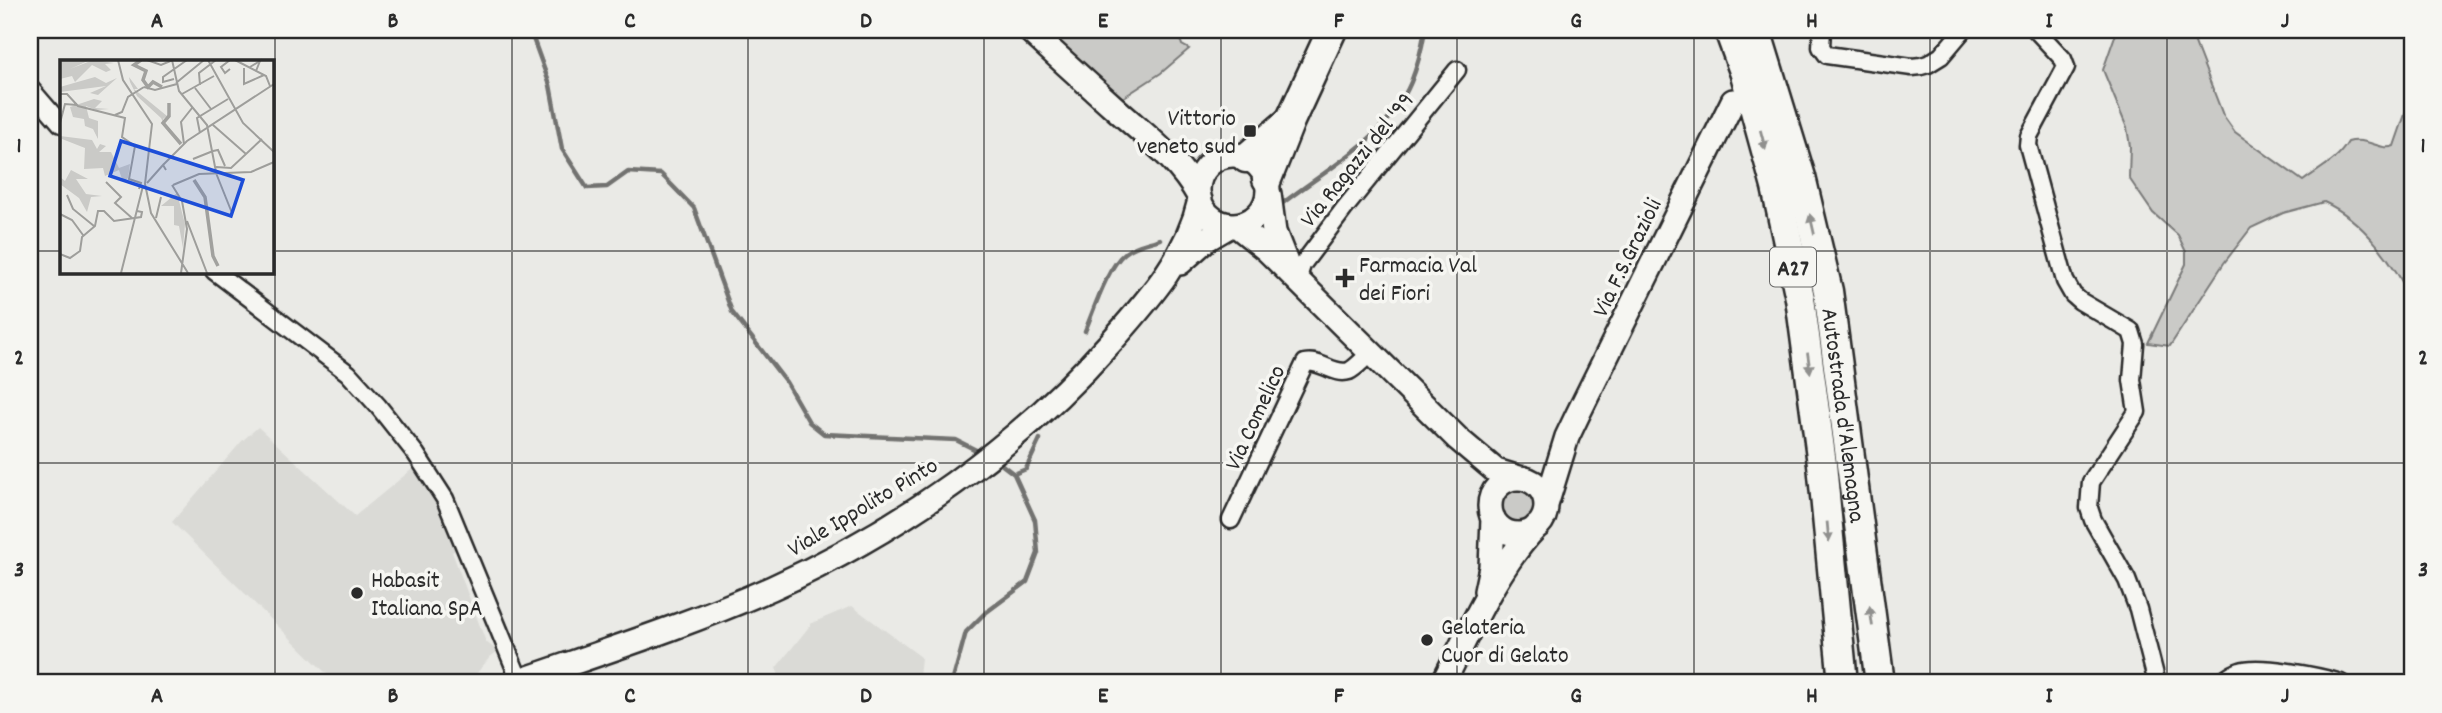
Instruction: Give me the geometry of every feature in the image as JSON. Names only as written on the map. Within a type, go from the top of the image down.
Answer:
[{"type":"highway","points":[[1267,185],[1290,121],[1332,30]]},
{"type":"highway","name":"Autostrada d'Alemagna","points":[[1727,30],[1745,74],[1776,187],[1800,298],[1822,464],[1843,683]]},
{"type":"highway","name":"Autostrada d'Alemagna","points":[[1756,30],[1801,177],[1828,291],[1880,683]]},
{"type":"highway","points":[[1235,157],[1290,121]]},
{"type":"main road","points":[[1029,30],[1152,139],[1184,171],[1207,214],[1216,221],[1233,225],[1267,250],[1458,439],[1496,471],[1537,485],[1542,491],[1541,516],[1521,533],[1513,533],[1498,525],[1480,473],[1458,439]]},
{"type":"main road","name":"Via F.S.Grazioli","points":[[1443,683],[1521,541],[1541,516],[1567,437],[1733,101]]},
{"type":"main road","points":[[1152,139],[1181,152],[1235,157],[1262,170],[1278,246],[1297,281]]},
{"type":"main road","points":[[1199,198],[1200,177],[1206,168],[1235,157]]},
{"type":"main road","points":[[1233,225],[1253,219],[1261,212],[1267,185]]},
{"type":"main road","name":"Viale Ippolito Pinto","points":[[517,682],[700,617],[774,587],[894,524],[975,467],[1026,425],[1098,357],[1169,271],[1191,231],[1199,198]]},
{"type":"main road","name":"Viale Ippolito Pinto","points":[[1169,271],[1208,239],[1233,225]]},
{"type":"main road","name":"Via F.S.Grazioli","points":[[1522,478],[1546,466],[1567,437]]},
{"type":"main road","points":[[1492,511],[1496,489],[1502,483],[1522,478]]},
{"type":"main road","name":"Via F.S.Grazioli","points":[[1482,608],[1491,567],[1492,511]]},
{"type":"street","points":[[1822,30],[1821,47],[1827,55],[1912,67],[1934,61],[1963,30]]},
{"type":"street","points":[[2036,30],[2066,67],[2029,136],[2028,145],[2066,281],[2073,295],[2080,301],[2131,331],[2135,344],[2132,380],[2137,412],[2091,482],[2089,508],[2127,580],[2157,683]]},
{"type":"street","name":"Via Ragazzi del '99","points":[[1297,281],[1302,265],[1344,209],[1457,70]]},
{"type":"street","points":[[30,88],[60,123]]},
{"type":"street","points":[[217,273],[348,373],[379,406],[416,454],[445,499],[517,682]]},
{"type":"street","name":"Via Comelico","points":[[1231,520],[1305,363],[1312,361],[1340,372],[1349,371],[1371,353]]},
{"type":"street","points":[[2220,683],[2241,670],[2260,670],[2306,675],[2341,683]]},
{"type":"shaded area","points":[[1041,30],[1177,30],[1182,45],[1189,49],[1161,73],[1121,99]]},
{"type":"shaded area","points":[[2117,30],[2190,30],[2223,115],[2235,132],[2303,181],[2333,159],[2348,142],[2361,141],[2384,147],[2394,146],[2412,94],[2412,302],[2397,273],[2376,244],[2352,219],[2324,202],[2283,213],[2251,228],[2224,263],[2170,346],[2148,343],[2186,264],[2186,252],[2178,235],[2153,213],[2129,178],[2130,146],[2127,128],[2103,70]]},
{"type":"shaded area","points":[[258,427],[355,516],[416,466],[444,517],[456,550],[452,552],[486,642],[498,651],[477,673],[452,683],[336,683],[172,522],[242,441]]},
{"type":"shaded area","points":[[1518,487],[1532,492],[1537,506],[1532,520],[1518,525],[1504,520],[1499,506],[1504,492]]},
{"type":"shaded area","points":[[852,606],[921,657],[921,683],[782,683],[776,668],[812,623]]},
{"type":"waterway","points":[[530,30],[550,85],[562,149],[587,188],[607,187],[628,172],[661,174],[694,208],[732,312],[786,382],[809,422],[824,434],[956,440],[980,452]]},
{"type":"waterway","points":[[1279,206],[1354,152],[1387,120],[1411,82],[1425,30]]},
{"type":"waterway","points":[[1085,331],[1107,278],[1118,260],[1133,248],[1160,239]]},
{"type":"waterway","points":[[1014,474],[1026,469],[1040,439]]},
{"type":"waterway","points":[[952,683],[966,632],[984,614],[1027,582],[1038,553],[1035,520],[1014,474],[997,461]]},
{"type":"place","name":"Vittorio veneto sud","points":[[1250,131]]},
{"type":"place","name":"Farmacia Val dei Fiori","points":[[1345,278]]},
{"type":"place","name":"Habasit Italiana SpA","points":[[357,593]]},
{"type":"place","name":"Gelateria Cuor di Gelato","points":[[1427,640]]}]
